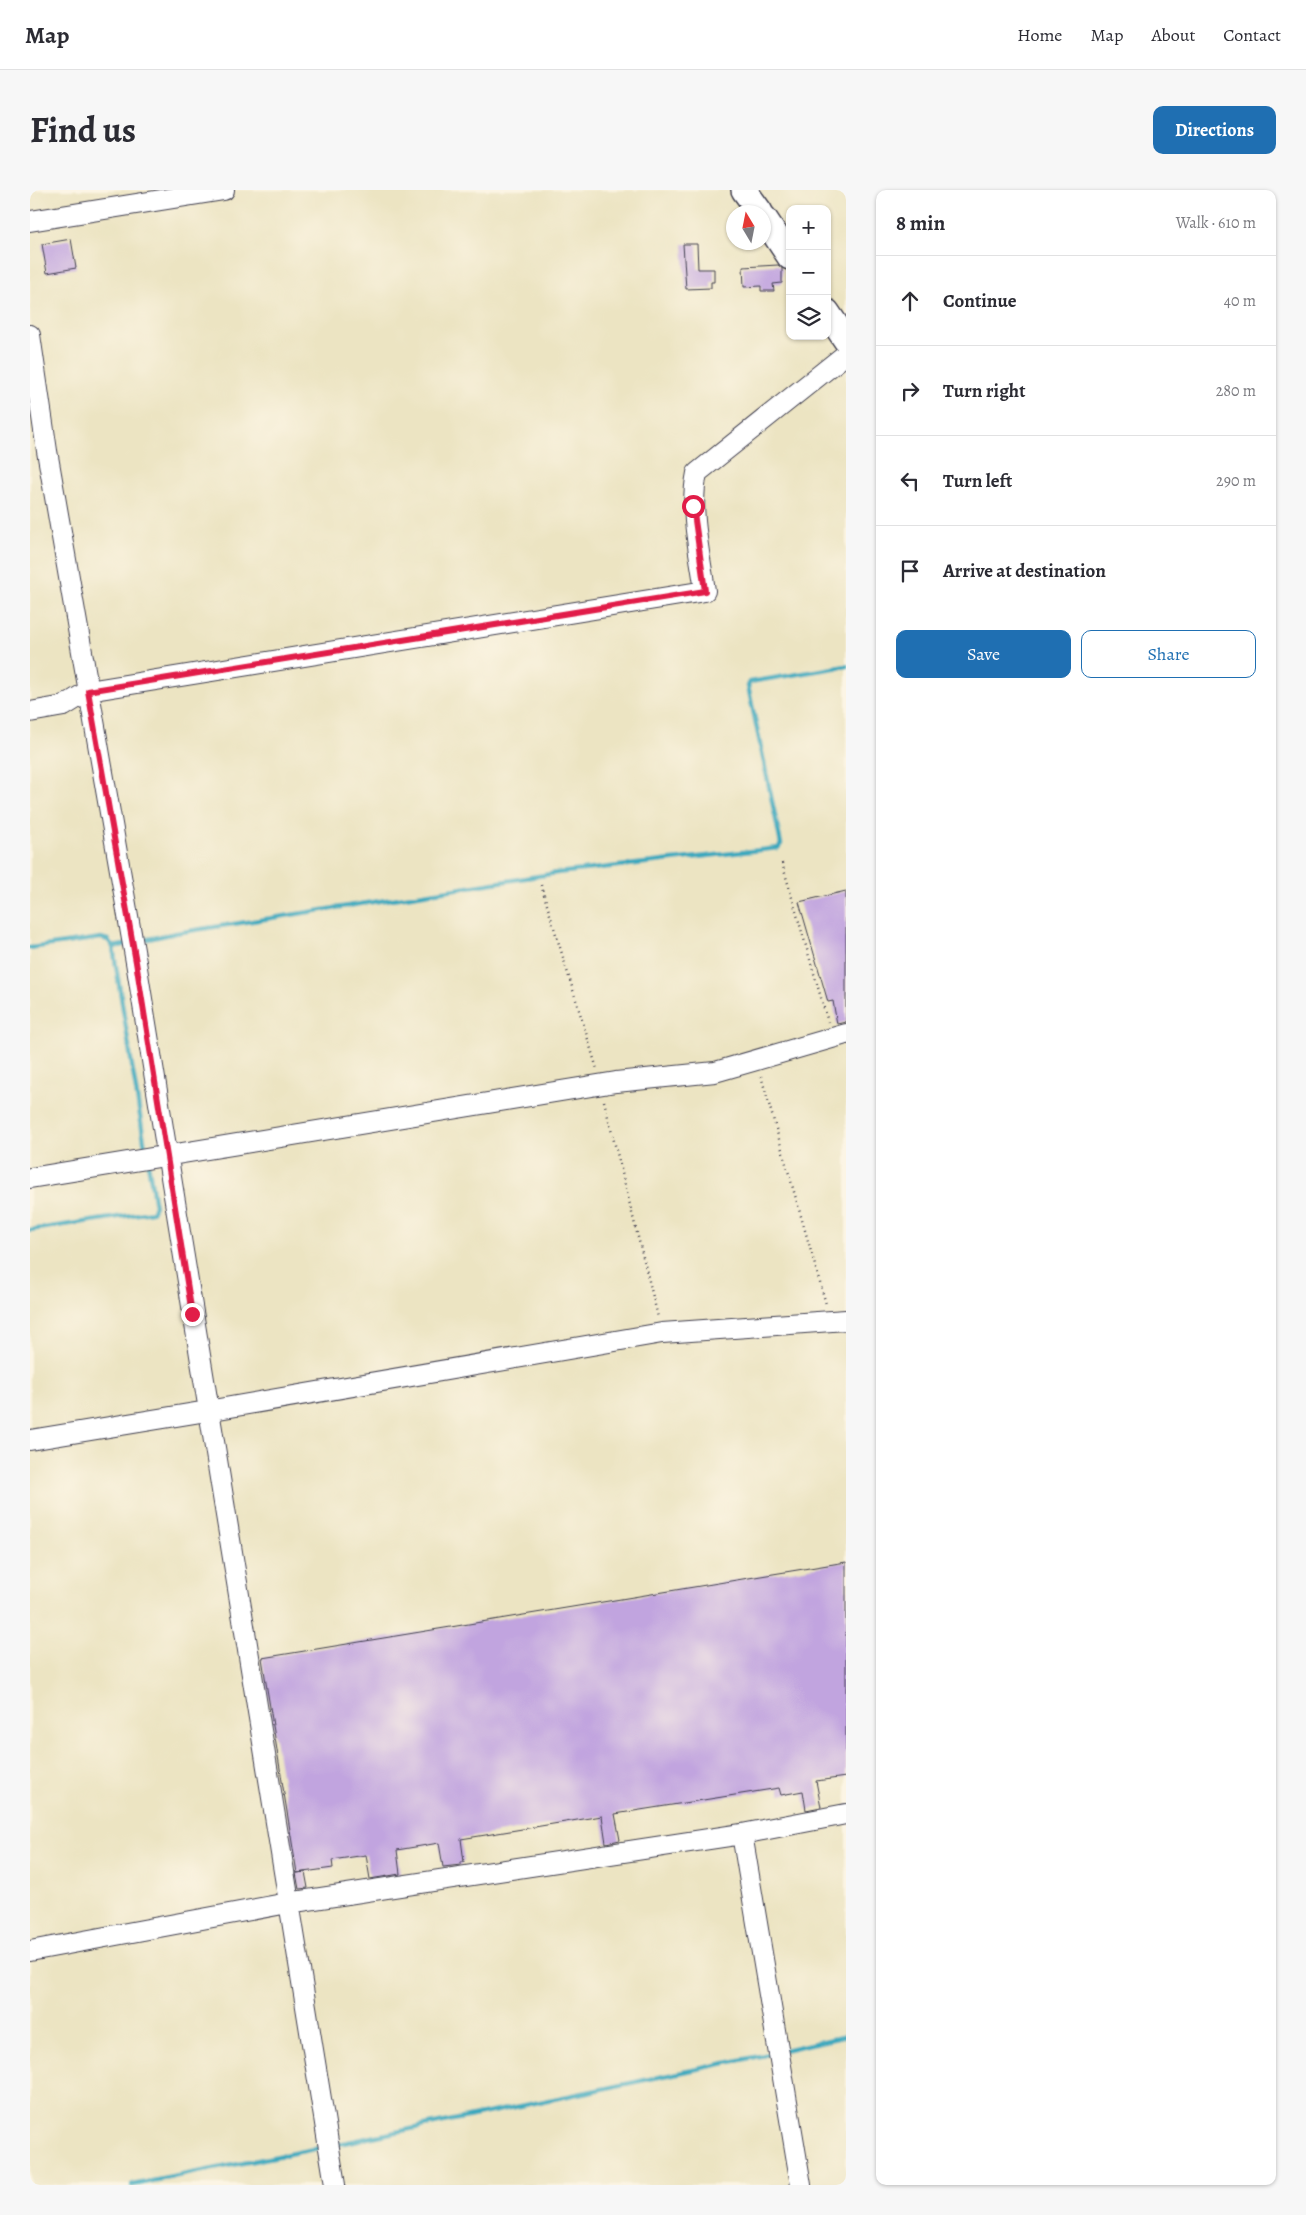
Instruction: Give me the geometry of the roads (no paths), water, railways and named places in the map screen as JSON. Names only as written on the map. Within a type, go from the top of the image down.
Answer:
[{"type":"main road","points":[[744,190],[755,205]]},
{"type":"main road","points":[[771,228],[786,251]]},
{"type":"main road","points":[[831,318],[846,340]]},
{"type":"street","points":[[30,220],[224,190]]},
{"type":"street","points":[[30,334],[88,691],[136,962],[207,1411],[335,2185]]},
{"type":"street","points":[[30,712],[64,706],[88,691],[705,591],[693,506],[696,473],[846,354]]},
{"type":"street","points":[[30,1178],[600,1085],[715,1072],[839,1036]]},
{"type":"street","points":[[30,1440],[662,1333],[839,1321]]},
{"type":"street","points":[[30,1950],[288,1903],[742,1834],[846,1814]]},
{"type":"street","points":[[742,1834],[801,2185]]},
{"type":"waterway","points":[[139,941],[176,933],[557,873],[778,848],[781,844],[748,686],[750,682],[846,666]]},
{"type":"waterway","points":[[30,948],[101,938],[108,940],[113,947],[146,1153]]},
{"type":"waterway","points":[[113,947],[129,944]]},
{"type":"waterway","points":[[30,1230],[152,1212],[155,1206],[148,1163]]},
{"type":"waterway","points":[[784,2050],[846,2036]]},
{"type":"waterway","points":[[334,2145],[774,2053]]},
{"type":"waterway","points":[[132,2185],[324,2147]]}]
